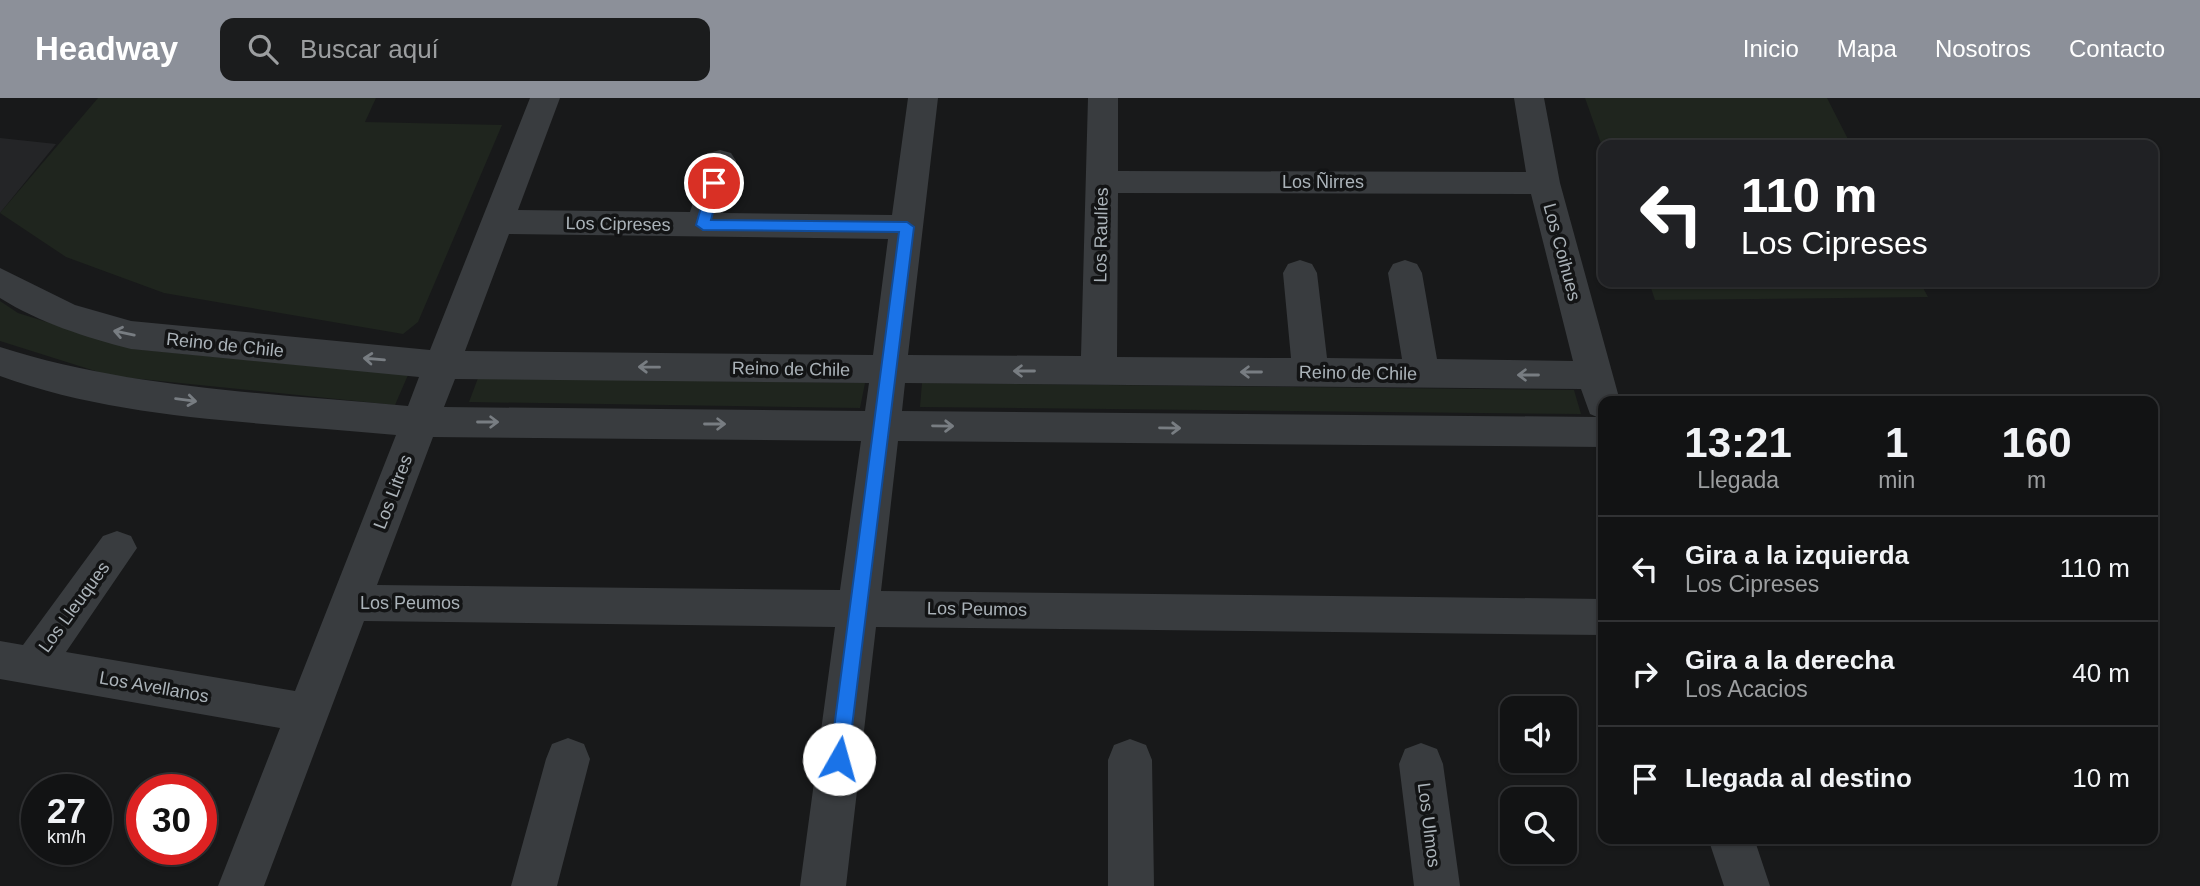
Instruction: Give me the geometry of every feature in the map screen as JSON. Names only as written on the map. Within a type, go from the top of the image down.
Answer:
[{"type":"street","name":"Los Litres","points":[[241,886],[545,98]]},
{"type":"street","points":[[823,886],[923,98]]},
{"type":"street","name":"Los Raulíes","points":[[1099,371],[1103,98]]},
{"type":"street","name":"Los Coihues","points":[[1528,98],[1544,183],[1599,390]]},
{"type":"street","points":[[703,225],[720,161]]},
{"type":"street","name":"Los Ñirres","points":[[1102,182],[1544,183]]},
{"type":"street","name":"Los Cipreses","points":[[497,222],[907,227]]},
{"type":"street","points":[[1300,272],[1311,373]]},
{"type":"street","points":[[1405,273],[1422,374]]},
{"type":"street","name":"Reino de Chile","points":[[0,281],[59,314],[131,335],[442,365],[1422,374],[1599,390]]},
{"type":"street","points":[[0,361],[36,374],[108,390],[420,422],[1598,432]]},
{"type":"street","name":"Los Lleuques","points":[[16,663],[117,548]]},
{"type":"street","name":"Los Peumos","points":[[350,603],[1598,617]]},
{"type":"street","name":"Los Avellanos","points":[[16,663],[307,713]]},
{"type":"street","points":[[534,886],[568,759]]},
{"type":"street","points":[[1130,760],[1131,886]]},
{"type":"street","name":"Los Ulmos","points":[[1421,764],[1437,886]]},
{"type":"street","points":[[1733,844],[1747,886]]},
{"type":"shaded area","points":[[98,98],[376,98],[365,122],[502,125],[418,322],[403,334],[164,293],[66,257],[0,213]]},
{"type":"shaded area","points":[[1585,98],[1827,98],[1848,140],[1600,140]]},
{"type":"shaded area","points":[[0,138],[56,144],[0,213]]},
{"type":"shaded area","points":[[1651,287],[1923,287],[1928,297],[1655,300]]},
{"type":"shaded area","points":[[0,301],[18,313],[133,349],[408,375],[395,405],[111,376],[0,341]]},
{"type":"shaded area","points":[[478,378],[865,383],[860,408],[469,402]]},
{"type":"shaded area","points":[[922,383],[1574,390],[1581,414],[920,407]]},
{"type":"route","points":[[714,183],[703,225],[907,227],[839,759]]}]
